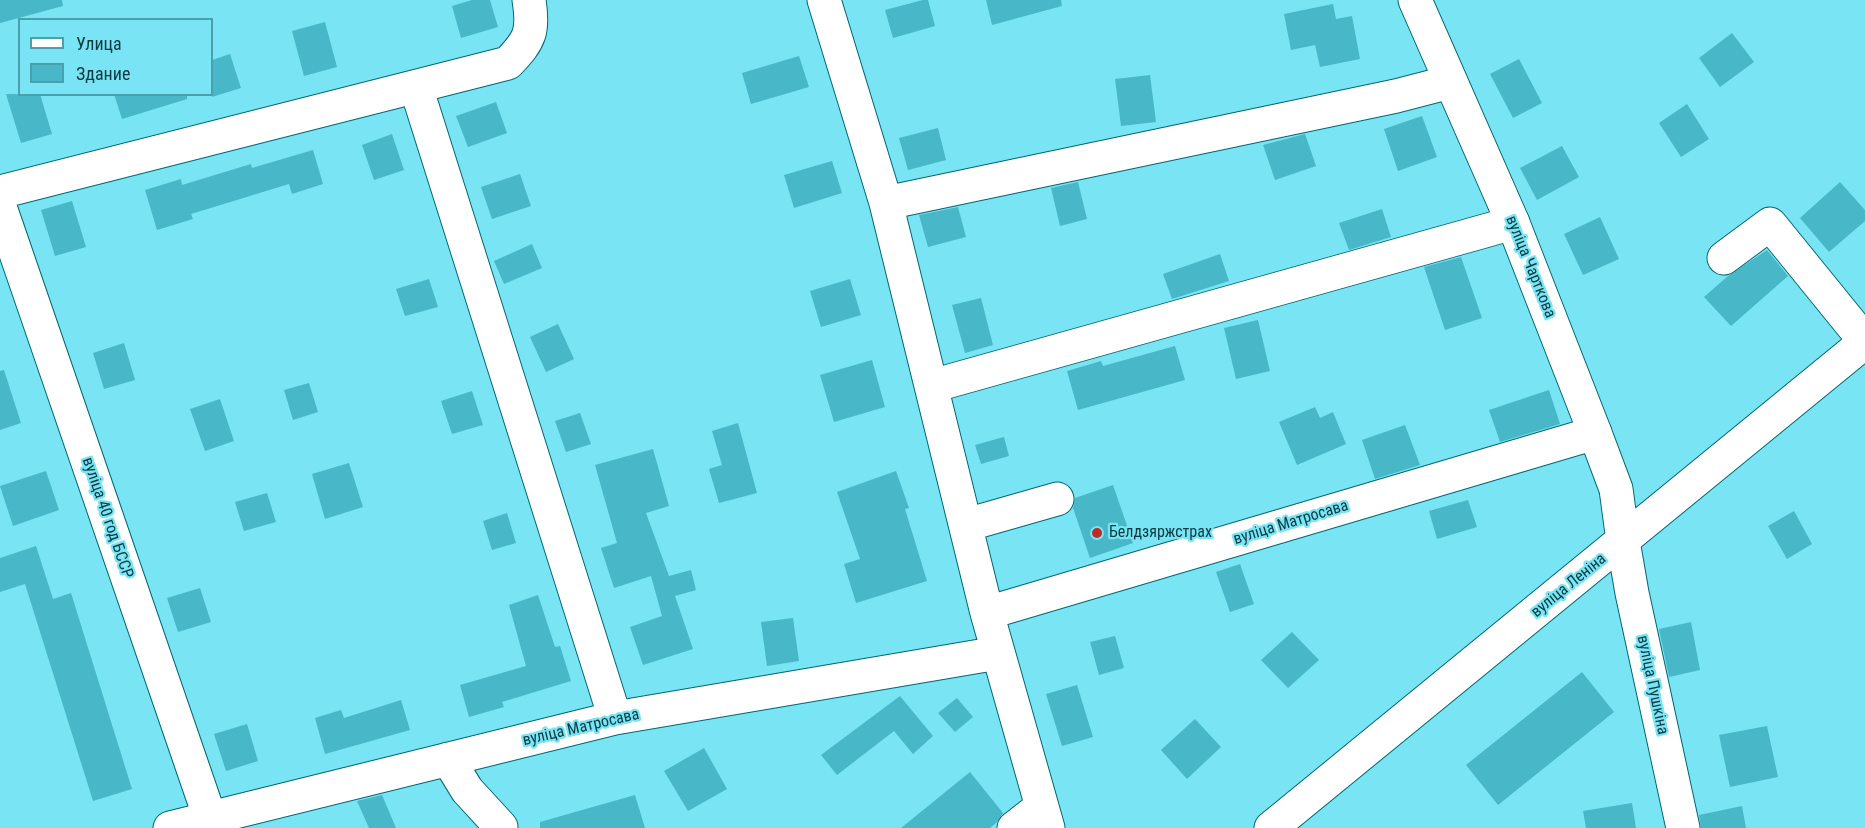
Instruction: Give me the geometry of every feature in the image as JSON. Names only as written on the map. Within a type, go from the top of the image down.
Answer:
[{"type":"street","points":[[0,192],[508,63],[525,44],[533,25],[529,0]]},
{"type":"street","points":[[824,0],[886,203],[987,613],[1045,817],[1014,828]]},
{"type":"street","name":"вуліца Чарткова","points":[[1423,2],[1450,82],[1513,223],[1616,489],[1623,541]]},
{"type":"street","points":[[886,203],[1396,96],[1450,82]]},
{"type":"street","points":[[416,87],[615,718]]},
{"type":"street","name":"вуліца 40 год БССР","points":[[0,207],[214,823]]},
{"type":"street","points":[[932,386],[1513,223]]},
{"type":"street","points":[[1724,258],[1770,224],[1865,341]]},
{"type":"street","name":"вуліца Леніна","points":[[1270,828],[1865,341]]},
{"type":"street","name":"вуліца Матросава","points":[[987,613],[1595,433]]},
{"type":"street","points":[[966,525],[1057,500]]},
{"type":"street","name":"вуліца Пушкіна","points":[[1623,541],[1632,593],[1683,828]]},
{"type":"street","name":"вуліца Матросава","points":[[170,828],[214,823],[448,759],[615,718],[998,653]]},
{"type":"street","points":[[448,759],[467,790],[501,827]]},
{"type":"building","points":[[0,0],[62,0],[63,6],[0,23]]},
{"type":"building","points":[[472,0],[490,0],[498,27],[461,38],[452,6]]},
{"type":"building","points":[[928,0],[935,26],[893,38],[885,10]]},
{"type":"building","points":[[986,0],[1061,0],[1062,6],[992,25]]},
{"type":"building","points":[[1333,4],[1336,19],[1352,16],[1360,59],[1320,67],[1315,45],[1291,50],[1284,14]]},
{"type":"building","points":[[325,22],[337,67],[304,76],[292,31]]},
{"type":"building","points":[[1732,33],[1754,62],[1720,87],[1699,58]]},
{"type":"building","points":[[230,54],[241,88],[212,97],[213,60]]},
{"type":"building","points":[[799,56],[809,87],[751,104],[742,73]]},
{"type":"building","points":[[1519,59],[1542,103],[1513,118],[1490,74]]},
{"type":"building","points":[[1150,75],[1156,122],[1121,126],[1115,79]]},
{"type":"building","points":[[6,94],[41,96],[52,134],[21,143]]},
{"type":"building","points":[[115,96],[187,96],[187,99],[122,119]]},
{"type":"building","points":[[496,102],[507,133],[468,147],[456,116]]},
{"type":"building","points":[[1687,104],[1709,139],[1681,157],[1659,123]]},
{"type":"building","points":[[1422,116],[1437,157],[1398,171],[1384,129]]},
{"type":"building","points":[[938,128],[946,160],[908,170],[899,138]]},
{"type":"building","points":[[392,134],[404,170],[374,180],[362,145]]},
{"type":"building","points":[[1305,134],[1316,166],[1275,180],[1263,145]]},
{"type":"building","points":[[1562,146],[1579,177],[1537,200],[1520,168]]},
{"type":"building","points":[[313,150],[323,184],[292,194],[289,184],[191,214],[193,219],[157,230],[145,190],[181,179],[182,185],[251,164],[252,168]]},
{"type":"building","points":[[832,161],[842,193],[794,208],[784,175]]},
{"type":"building","points":[[520,174],[531,206],[492,219],[481,187]]},
{"type":"building","points":[[1078,182],[1087,219],[1060,226],[1051,188]]},
{"type":"building","points":[[1840,182],[1865,210],[1865,221],[1829,252],[1800,218]]},
{"type":"building","points":[[72,201],[86,247],[55,256],[41,210]]},
{"type":"building","points":[[958,207],[966,237],[928,247],[919,215]]},
{"type":"building","points":[[1382,209],[1391,237],[1349,250],[1339,223]]},
{"type":"building","points":[[1600,217],[1619,259],[1583,275],[1564,234]]},
{"type":"building","points":[[532,244],[542,268],[504,284],[494,261]]},
{"type":"building","points":[[1767,250],[1788,276],[1731,326],[1704,297],[1728,276]]},
{"type":"building","points":[[1220,254],[1229,281],[1172,299],[1163,274]]},
{"type":"building","points":[[1461,257],[1482,318],[1445,330],[1424,267]]},
{"type":"building","points":[[429,279],[438,307],[405,316],[396,289]]},
{"type":"building","points":[[850,279],[861,315],[821,327],[810,291]]},
{"type":"building","points":[[981,298],[993,345],[965,353],[952,305]]},
{"type":"building","points":[[1258,320],[1270,371],[1236,379],[1224,328]]},
{"type":"building","points":[[558,324],[574,359],[546,372],[530,337]]},
{"type":"building","points":[[124,343],[135,380],[104,389],[93,353]]},
{"type":"building","points":[[1175,346],[1185,380],[1078,410],[1067,371],[1101,361],[1103,366]]},
{"type":"building","points":[[872,360],[885,407],[834,422],[820,375]]},
{"type":"building","points":[[4,370],[21,423],[0,430],[0,371]]},
{"type":"building","points":[[309,383],[318,412],[293,420],[284,390]]},
{"type":"building","points":[[1549,390],[1560,424],[1500,442],[1489,410]]},
{"type":"building","points":[[472,391],[483,425],[452,434],[441,401]]},
{"type":"building","points":[[220,399],[234,441],[205,451],[190,409]]},
{"type":"building","points":[[1315,407],[1320,418],[1333,412],[1346,444],[1297,465],[1279,422]]},
{"type":"building","points":[[580,413],[591,444],[566,452],[555,421]]},
{"type":"building","points":[[738,423],[757,493],[719,503],[709,469],[722,465],[712,431]]},
{"type":"building","points":[[1405,425],[1420,465],[1375,479],[1362,440]]},
{"type":"building","points":[[1004,437],[1009,456],[981,464],[975,445]]},
{"type":"building","points":[[653,449],[669,506],[646,513],[669,576],[691,570],[696,590],[675,596],[693,649],[643,665],[630,627],[662,616],[651,576],[614,588],[601,548],[617,543],[595,465]]},
{"type":"building","points":[[349,463],[363,507],[325,519],[312,474]]},
{"type":"building","points":[[46,471],[59,510],[13,526],[0,486]]},
{"type":"building","points":[[896,471],[909,508],[905,509],[927,581],[856,603],[844,564],[860,559],[837,492]]},
{"type":"building","points":[[1113,485],[1133,543],[1090,558],[1073,508],[1075,498]]},
{"type":"building","points":[[267,493],[276,522],[244,531],[235,502]]},
{"type":"building","points":[[1468,500],[1477,527],[1437,539],[1429,511]]},
{"type":"building","points":[[1794,511],[1812,544],[1787,559],[1768,526]]},
{"type":"building","points":[[507,513],[516,543],[492,550],[483,521]]},
{"type":"building","points":[[36,546],[53,599],[71,593],[132,789],[93,801],[25,584],[0,592],[0,558]]},
{"type":"building","points":[[1240,564],[1254,604],[1230,612],[1216,572]]},
{"type":"building","points":[[200,588],[211,622],[178,632],[167,598]]},
{"type":"building","points":[[538,595],[555,647],[560,646],[571,681],[502,702],[504,707],[469,717],[460,685],[526,666],[509,605]]},
{"type":"building","points":[[793,618],[799,661],[767,666],[761,622]]},
{"type":"building","points":[[1691,622],[1700,670],[1669,677],[1659,629]]},
{"type":"building","points":[[1292,632],[1319,660],[1288,688],[1261,660]]},
{"type":"building","points":[[1115,636],[1124,668],[1099,675],[1090,642]]},
{"type":"building","points":[[1582,672],[1614,712],[1498,805],[1466,765]]},
{"type":"building","points":[[1077,685],[1093,737],[1062,746],[1046,694]]},
{"type":"building","points":[[900,696],[933,736],[913,754],[894,731],[837,775],[821,755]]},
{"type":"building","points":[[957,698],[973,717],[955,732],[938,713]]},
{"type":"building","points":[[401,700],[410,730],[325,754],[315,718],[341,710],[344,718]]},
{"type":"building","points":[[1195,719],[1221,747],[1187,779],[1161,750]]},
{"type":"building","points":[[247,724],[258,761],[226,771],[214,734]]},
{"type":"building","points":[[1767,726],[1778,777],[1730,787],[1719,735]]},
{"type":"building","points":[[704,748],[727,789],[688,811],[664,771]]},
{"type":"building","points":[[970,772],[1003,813],[990,828],[901,828]]},
{"type":"building","points":[[382,795],[396,828],[369,828],[357,801]]},
{"type":"building","points":[[635,795],[645,828],[540,828],[540,822]]},
{"type":"building","points":[[1632,803],[1636,828],[1586,828],[1583,811]]},
{"type":"building","points":[[1742,806],[1746,828],[1701,828],[1699,815]]},
{"type":"place","name":"Белдзяржстрах","points":[[1097,533]]}]
